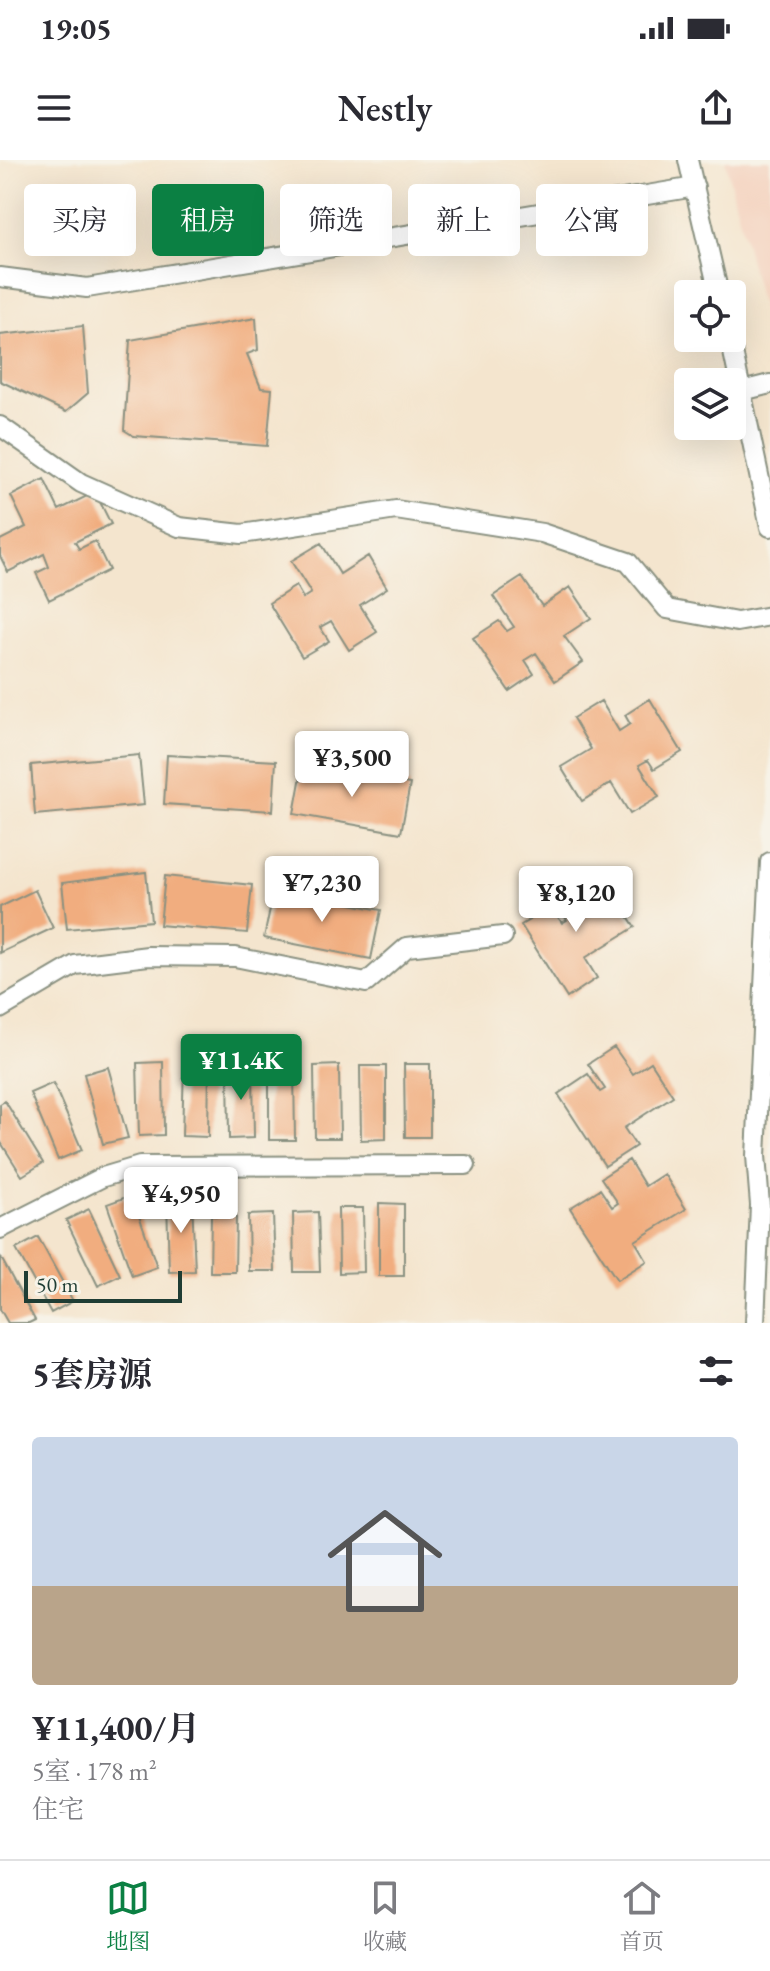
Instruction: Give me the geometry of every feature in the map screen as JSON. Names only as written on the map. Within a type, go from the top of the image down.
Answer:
[{"type":"street","points":[[688,160],[716,280]]},
{"type":"street","points":[[0,277],[87,288],[695,187]]},
{"type":"street","points":[[746,390],[770,384]]},
{"type":"street","points":[[746,410],[770,527]]},
{"type":"street","points":[[0,426],[81,483],[179,527],[242,534],[396,510],[542,533],[628,562],[667,609],[737,622],[770,616]]},
{"type":"street","points":[[755,1323],[760,1205],[756,1156],[770,862]]},
{"type":"street","points":[[0,1009],[75,965],[148,956],[235,957],[366,983],[407,947],[503,936]]},
{"type":"street","points":[[0,1229],[103,1177],[140,1166],[466,1165]]},
{"type":"shaded area","points":[[725,160],[770,160],[770,343]]},
{"type":"building","points":[[256,318],[258,350],[247,354],[261,388],[272,389],[267,446],[134,436],[124,430],[130,340]]},
{"type":"building","points":[[83,326],[88,393],[66,412],[0,381],[0,335]]},
{"type":"building","points":[[44,479],[59,510],[95,492],[111,524],[75,542],[79,549],[95,541],[109,570],[49,600],[36,573],[49,567],[44,554],[8,572],[0,556],[0,540],[26,527],[11,496]]},
{"type":"building","points":[[321,543],[340,574],[368,556],[387,588],[360,605],[377,632],[349,650],[331,621],[320,627],[329,641],[302,657],[269,603],[296,586],[303,598],[311,593],[291,561]]},
{"type":"building","points":[[522,577],[542,606],[570,587],[591,618],[564,636],[583,662],[555,681],[536,653],[525,660],[534,674],[509,691],[473,638],[499,621],[507,631],[514,627],[493,596]]},
{"type":"building","points":[[650,699],[682,752],[654,769],[648,760],[639,765],[659,797],[630,814],[611,783],[582,801],[561,767],[591,749],[573,718],[601,701],[619,731],[630,724],[625,715]]},
{"type":"building","points":[[139,755],[144,805],[35,815],[31,765]]},
{"type":"building","points":[[167,755],[276,761],[273,811],[164,804]]},
{"type":"building","points":[[303,765],[410,784],[401,833],[294,814]]},
{"type":"building","points":[[146,872],[151,921],[67,929],[62,883]]},
{"type":"building","points":[[165,876],[252,885],[247,933],[160,925]]},
{"type":"building","points":[[578,878],[595,904],[613,893],[635,927],[585,958],[597,978],[567,998],[521,925],[551,907],[562,923],[567,920],[551,895]]},
{"type":"building","points":[[274,889],[381,910],[371,959],[264,938]]},
{"type":"building","points":[[35,890],[53,928],[0,953],[0,907]]},
{"type":"building","points":[[614,1047],[633,1074],[651,1062],[673,1096],[624,1128],[636,1146],[605,1166],[558,1094],[588,1074],[600,1092],[605,1089],[588,1064]]},
{"type":"building","points":[[163,1062],[164,1135],[139,1136],[137,1063]]},
{"type":"building","points":[[184,1064],[209,1064],[208,1137],[182,1136]]},
{"type":"building","points":[[404,1064],[430,1064],[430,1137],[405,1137]]},
{"type":"building","points":[[339,1065],[340,1138],[315,1138],[314,1066]]},
{"type":"building","points":[[228,1066],[253,1066],[254,1138],[229,1139]]},
{"type":"building","points":[[360,1066],[386,1066],[386,1139],[361,1140]]},
{"type":"building","points":[[108,1067],[128,1138],[103,1144],[84,1074]]},
{"type":"building","points":[[269,1067],[294,1067],[295,1140],[269,1140]]},
{"type":"building","points":[[53,1083],[82,1150],[58,1160],[30,1093]]},
{"type":"building","points":[[5,1101],[43,1163],[22,1176],[0,1141],[0,1104]]},
{"type":"building","points":[[629,1160],[645,1186],[664,1174],[686,1209],[635,1241],[647,1261],[617,1280],[570,1208],[600,1189],[612,1207],[618,1203],[601,1178]]},
{"type":"building","points":[[132,1195],[157,1267],[132,1276],[107,1204]]},
{"type":"building","points":[[192,1198],[195,1271],[169,1272],[167,1199]]},
{"type":"building","points":[[379,1203],[404,1204],[404,1276],[379,1276]]},
{"type":"building","points":[[338,1208],[363,1208],[364,1272],[339,1273]]},
{"type":"building","points":[[89,1209],[120,1275],[98,1286],[66,1220]]},
{"type":"building","points":[[318,1212],[320,1272],[294,1272],[293,1213]]},
{"type":"building","points":[[273,1214],[275,1271],[249,1271],[248,1215]]},
{"type":"building","points":[[211,1216],[236,1216],[235,1272],[210,1272]]},
{"type":"building","points":[[38,1237],[73,1301],[51,1313],[16,1249]]},
{"type":"building","points":[[0,1256],[35,1320],[29,1323],[8,1323],[0,1309]]}]
